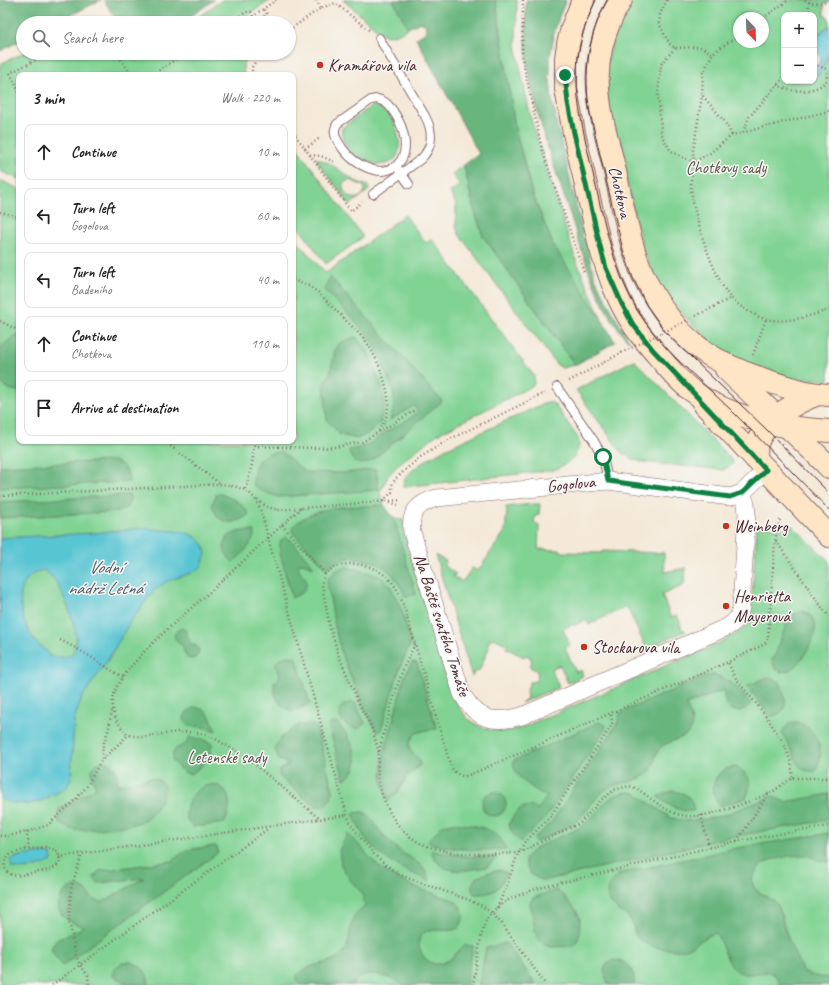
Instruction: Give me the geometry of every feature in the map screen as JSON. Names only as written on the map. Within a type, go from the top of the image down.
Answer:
[{"type":"main road","name":"Chotkova","points":[[583,0],[572,28],[568,44],[566,58],[566,89],[574,133],[606,268],[632,323],[653,350],[691,390],[733,412],[779,423],[829,431]]},
{"type":"main road","name":"Chotkova","points":[[621,0],[609,22],[602,44],[598,63],[598,86],[601,110],[632,244],[641,270],[660,305],[682,332],[701,350],[741,372],[777,384],[823,394]]},
{"type":"main road","name":"Chotkova","points":[[715,358],[779,423]]},
{"type":"main road","points":[[691,390],[829,536]]},
{"type":"main road","points":[[761,464],[759,438],[779,423],[799,403],[823,394]]},
{"type":"main road","points":[[779,423],[801,438],[829,467]]},
{"type":"street","points":[[742,493],[761,464]]},
{"type":"street","name":"Gogolova","points":[[437,498],[608,481],[730,497],[742,493]]},
{"type":"street","name":"Na Baště svatého Tomáše","points":[[437,498],[426,501],[418,507],[410,522],[457,679],[466,702],[473,710],[486,718],[507,720],[529,713],[727,627],[735,622],[740,616],[742,608],[746,520],[746,504],[742,493]]},
{"type":"lane","points":[[373,194],[427,154],[430,147],[431,132],[425,116],[379,38]]},
{"type":"lane","points":[[377,99],[385,101],[399,120],[404,137],[404,152],[396,166],[386,170],[380,170],[363,167],[358,164],[347,155],[337,140],[335,133],[337,124],[371,100],[377,99]]},
{"type":"lane","points":[[396,166],[409,184]]},
{"type":"lane","points":[[557,387],[594,441],[603,457],[608,481]]},
{"type":"path","points":[[240,16],[246,12],[251,12],[253,16],[276,0]]},
{"type":"path","points":[[316,0],[321,8]]},
{"type":"path","points":[[523,0],[522,57],[542,149],[585,274]]},
{"type":"path","points":[[667,0],[660,14],[660,23],[670,44],[675,48],[700,47],[714,53]]},
{"type":"path","points":[[769,14],[788,0]]},
{"type":"path","points":[[805,0],[818,3],[829,0]]},
{"type":"path","points":[[296,25],[321,8],[335,2],[379,38]]},
{"type":"path","points":[[809,2],[809,12]]},
{"type":"path","points":[[263,9],[267,14],[264,16]]},
{"type":"path","points":[[733,39],[714,53],[703,73],[702,95],[693,152],[694,162],[691,183],[695,212],[715,270],[731,298],[747,310],[766,319],[785,320],[804,318],[829,310]]},
{"type":"path","points":[[675,48],[661,64],[658,93],[661,131],[663,138],[671,151],[694,162]]},
{"type":"path","points":[[16,86],[10,73],[36,60]]},
{"type":"path","points":[[121,60],[130,72]]},
{"type":"path","points":[[156,72],[174,60]]},
{"type":"path","points":[[252,72],[252,67],[256,60]]},
{"type":"path","points":[[777,85],[802,91],[823,84],[828,70],[817,65]]},
{"type":"path","points":[[743,132],[749,117],[781,80]]},
{"type":"path","points":[[702,95],[725,122],[732,135]]},
{"type":"path","points":[[694,162],[710,153],[732,135],[829,112]]},
{"type":"path","points":[[296,136],[351,211],[373,194]]},
{"type":"path","points":[[305,149],[322,136]]},
{"type":"path","points":[[0,212],[16,216]]},
{"type":"path","points":[[296,281],[309,286],[319,293],[371,348],[384,378],[389,395],[387,414],[379,431]]},
{"type":"path","points":[[575,378],[621,353],[731,298]]},
{"type":"path","points":[[751,357],[763,330],[766,319]]},
{"type":"path","points":[[0,320],[16,329]]},
{"type":"path","points":[[383,501],[392,492],[392,486],[395,479],[419,458],[448,440],[557,387]]},
{"type":"path","points":[[245,490],[250,474],[254,446],[315,448],[335,447],[362,442],[414,411]]},
{"type":"path","points":[[168,444],[219,484]]},
{"type":"path","points":[[0,496],[219,484],[232,485],[245,490],[267,507],[272,509],[383,501],[405,507]]},
{"type":"path","points":[[255,498],[261,511],[347,815],[356,831],[374,854],[400,875],[469,900],[492,913],[502,924],[546,985]]},
{"type":"path","points":[[102,759],[102,744],[108,731],[114,694],[123,677],[147,649],[301,508]]},
{"type":"path","points":[[379,753],[372,729],[360,706],[339,656],[330,628],[322,585],[325,574],[328,571],[340,565],[352,563],[361,565],[382,573],[398,591],[406,610],[451,767],[458,775],[467,776],[728,662],[765,643],[768,638],[775,541],[781,518]]},
{"type":"path","points":[[282,525],[325,574]]},
{"type":"path","points":[[775,541],[829,616]]},
{"type":"path","points":[[60,640],[71,645],[123,677]]},
{"type":"path","points":[[415,643],[402,673],[379,753],[379,782],[385,803],[402,830],[422,844],[434,848],[457,852],[488,854],[518,853],[580,823],[606,794],[629,786],[636,788],[670,811],[680,815],[689,816],[701,815],[732,808],[769,793],[793,778],[829,778]]},
{"type":"path","points":[[728,662],[734,676],[774,727],[781,739],[791,763],[793,778]]},
{"type":"path","points":[[112,709],[116,721],[128,735],[142,737],[188,732],[214,738],[246,757],[320,819]]},
{"type":"path","points":[[497,908],[518,853],[525,842],[550,817],[610,728],[612,723],[611,712]]},
{"type":"path","points":[[0,836],[27,832],[48,825],[75,800],[87,786],[102,759],[128,735]]},
{"type":"path","points":[[738,841],[769,793]]},
{"type":"path","points":[[59,857],[269,828],[347,815]]},
{"type":"path","points":[[701,815],[709,847]]},
{"type":"path","points":[[473,985],[485,923],[497,908],[510,899],[540,888],[709,847],[829,826]]},
{"type":"path","points":[[52,985],[269,828]]},
{"type":"path","points":[[27,832],[29,850]]},
{"type":"path","points":[[49,847],[56,850],[59,857],[58,864],[53,870],[17,875],[10,874],[4,865],[5,859],[10,853],[29,850],[49,847]]},
{"type":"path","points":[[82,853],[71,889],[69,921],[76,956],[80,965],[88,975],[89,985]]},
{"type":"green space","points":[[0,0],[101,0],[69,16],[16,16],[16,43],[0,51]]},
{"type":"green space","points":[[104,0],[214,0],[191,16],[114,16]]},
{"type":"green space","points":[[222,0],[271,0],[248,15],[249,16],[200,16]]},
{"type":"green space","points":[[343,0],[393,0],[408,28],[397,34],[387,36],[381,33]]},
{"type":"green space","points":[[393,0],[496,0],[515,128],[532,193],[553,245],[615,342],[575,365],[483,236],[473,206],[464,165],[479,154],[416,38],[425,33],[426,25],[420,22],[408,28]]},
{"type":"green space","points":[[496,0],[517,0],[516,44],[531,119],[575,258],[601,318],[553,245],[532,193],[515,128]]},
{"type":"green space","points":[[526,0],[566,0],[552,37],[554,37],[550,56],[550,75],[548,76],[548,79],[550,79],[552,100],[556,117],[554,118],[556,120],[565,159],[564,162],[566,162],[582,235],[583,238],[584,237],[595,278],[612,311],[611,313],[613,313],[630,342],[619,330],[609,315],[592,280],[544,135],[534,98],[527,61],[525,30]]},
{"type":"green space","name":"Chotkovy sady","points":[[627,0],[829,0],[829,2],[824,4],[824,15],[829,18],[829,25],[820,33],[817,32],[817,12],[781,12],[781,66],[778,71],[781,73],[781,84],[817,84],[817,77],[826,62],[829,53],[829,380],[795,379],[749,364],[719,349],[673,304],[659,285],[643,251],[603,80],[616,22]]},
{"type":"green space","points":[[16,56],[16,60],[135,60],[136,62],[139,60],[245,60],[243,65],[244,72],[16,72],[16,178],[0,171],[0,64]]},
{"type":"green space","points":[[373,105],[387,112],[395,125],[399,145],[396,158],[387,164],[376,164],[363,160],[352,152],[344,141],[342,128]]},
{"type":"green space","points":[[296,147],[363,237],[326,264],[296,224]]},
{"type":"green space","points":[[317,158],[329,163],[355,181],[368,186],[369,190],[350,205],[316,160]],"holes":[[[349,180],[364,186],[365,191],[362,195],[358,198],[351,198],[345,192],[343,183]]]},
{"type":"green space","points":[[464,165],[473,206],[483,236],[575,365],[562,368],[556,364],[458,233],[456,227],[456,205],[450,192],[460,185],[452,174]]},
{"type":"green space","name":"Letenské sady","points":[[0,180],[16,188],[16,444],[296,444],[296,240],[326,273],[405,215],[426,243],[432,239],[534,376],[534,383],[532,386],[436,435],[400,463],[388,476],[382,489],[379,490],[384,505],[394,519],[404,520],[403,532],[449,687],[454,699],[468,718],[485,729],[508,731],[521,728],[702,650],[736,634],[744,628],[750,622],[757,525],[781,529],[793,526],[829,561],[829,985],[0,985]]},
{"type":"green space","points":[[330,277],[442,401],[374,459],[370,462],[361,464],[352,459],[349,450],[367,445],[418,413],[414,406],[390,420],[393,411],[393,391],[377,348],[370,338],[339,304],[324,290]]},
{"type":"green space","points":[[16,335],[16,390],[3,385],[0,380],[0,348]]},
{"type":"green space","points":[[356,337],[368,352],[383,390],[384,401],[380,423],[371,432],[357,439],[340,435],[327,420],[324,383],[330,374],[335,350],[341,342]]},
{"type":"green space","points":[[634,360],[730,458],[733,463],[731,466],[723,470],[642,462],[632,459],[621,452],[576,390]]},
{"type":"green space","points":[[547,402],[551,402],[555,405],[578,438],[579,443],[576,453],[569,462],[564,465],[554,470],[403,487],[407,476],[419,465],[433,456]]},
{"type":"green space","points":[[281,452],[306,472],[344,473],[376,469],[379,490],[278,497],[259,490],[253,484],[256,464],[268,454]]},
{"type":"green space","points":[[114,461],[125,469],[128,474],[129,482],[0,488],[0,466]]},
{"type":"green space","points":[[217,493],[235,500],[243,506],[249,514],[238,521],[227,522],[222,520],[214,511],[212,504]]},
{"type":"green space","points":[[130,495],[128,505],[122,510],[114,512],[0,518],[0,502]]},
{"type":"green space","points":[[540,504],[539,514],[535,517],[534,523],[539,526],[538,549],[561,550],[561,552],[602,553],[603,551],[664,553],[665,572],[686,568],[684,585],[662,595],[671,618],[677,615],[682,629],[686,631],[646,648],[627,607],[589,625],[586,619],[574,626],[573,624],[563,629],[570,645],[565,648],[576,672],[581,670],[583,676],[568,683],[560,665],[551,669],[559,687],[521,703],[527,698],[526,692],[530,682],[536,681],[538,675],[536,670],[530,667],[532,661],[530,659],[531,657],[525,655],[524,657],[506,648],[508,645],[494,638],[490,639],[488,644],[489,648],[479,671],[474,672],[472,677],[435,555],[446,561],[443,565],[456,574],[453,576],[460,581],[463,581],[472,568],[478,571],[505,531],[507,512],[506,507]]},
{"type":"green space","points":[[384,505],[394,519],[416,594],[406,597],[391,573],[374,562],[348,558],[325,567],[292,532],[293,527],[298,522],[323,510],[343,507]]},
{"type":"green space","points":[[242,531],[255,531],[250,545],[233,562],[225,552],[224,543],[230,536]]},
{"type":"green space","points":[[285,537],[291,540],[314,567],[302,563],[299,564],[298,568],[307,581],[303,592],[292,598],[280,553],[280,542]]},
{"type":"green space","points":[[346,567],[381,577],[390,585],[402,611],[411,642],[399,670],[381,730],[378,733],[364,707],[342,655],[335,628],[327,580],[335,571]]},
{"type":"green space","points":[[803,611],[811,616],[814,622],[815,630],[813,638],[799,662],[791,670],[781,672],[774,667],[772,659],[776,653],[789,617]]},
{"type":"green space","points":[[181,628],[185,630],[191,644],[195,645],[199,650],[198,655],[193,659],[187,658],[184,648],[175,637],[174,634]]},
{"type":"green space","points":[[290,656],[297,659],[310,704],[293,711],[284,707],[278,701],[274,688],[274,683],[279,679],[280,674],[275,664],[281,658]]},
{"type":"green space","points":[[412,662],[417,663],[437,729],[419,732],[413,736],[409,745],[410,750],[420,760],[420,765],[407,776],[396,795],[388,801],[382,781],[383,758],[405,675]]},
{"type":"green space","points":[[714,675],[725,679],[739,690],[751,704],[740,711],[731,710],[725,702],[724,690],[686,705],[692,721],[690,731],[684,736],[664,745],[658,750],[652,768],[647,774],[637,779],[610,787],[601,793],[582,816],[574,823],[537,842],[533,839],[551,823],[617,724],[620,714],[706,676]]},
{"type":"green space","points":[[768,677],[779,681],[785,698],[784,708],[781,712],[777,715],[770,716],[747,686]]},
{"type":"green space","points":[[355,703],[365,723],[358,729],[347,726],[341,718],[339,710],[343,705]]},
{"type":"green space","points":[[195,707],[200,708],[209,715],[216,731],[186,724],[184,718],[185,715],[189,710]]},
{"type":"green space","points":[[599,722],[606,725],[606,728],[546,817],[521,842],[510,828],[509,825],[511,820],[520,809],[524,807],[528,806],[538,809],[547,797],[521,778],[514,767],[513,761]]},
{"type":"green space","points":[[797,722],[811,731],[818,742],[820,757],[815,772],[804,770],[800,767],[782,732],[790,723]]},
{"type":"green space","points":[[337,723],[352,744],[356,760],[355,768],[351,774],[344,779],[328,724]]},
{"type":"green space","points":[[299,725],[316,726],[333,791],[330,800],[321,807],[304,797],[279,776],[280,770],[289,764],[279,760],[275,749],[276,745],[284,735]]},
{"type":"green space","points":[[189,737],[201,739],[213,744],[207,760],[201,767],[191,774],[183,772],[172,760],[175,749],[187,743]]},
{"type":"green space","points":[[102,761],[113,766],[117,772],[118,785],[151,778],[159,780],[163,785],[164,791],[158,805],[153,812],[142,821],[130,825],[80,830],[73,830],[64,826],[59,822],[58,810],[96,788],[92,776],[92,769]]},
{"type":"green space","points":[[735,767],[744,773],[749,779],[750,783],[746,798],[720,806],[714,793],[713,787],[715,781],[722,772]]},
{"type":"green space","points":[[214,784],[225,791],[229,800],[225,823],[193,827],[188,821],[186,815],[186,810],[190,800],[201,788]]},
{"type":"green space","points":[[673,791],[688,796],[692,802],[694,811],[675,808],[658,797]]},
{"type":"green space","points":[[494,792],[503,795],[506,804],[503,813],[494,816],[485,813],[482,804],[485,795]]},
{"type":"green space","points":[[629,792],[635,793],[671,818],[686,821],[724,815],[773,796],[785,802],[829,794],[829,820],[729,837],[543,881],[533,876],[528,871],[525,860],[536,849],[543,844],[582,826],[614,796]]},
{"type":"green space","points":[[364,812],[393,845],[421,866],[430,881],[393,863],[374,848],[365,838],[353,813]]},
{"type":"green space","points":[[451,823],[476,826],[491,831],[502,841],[506,849],[467,849],[429,843],[429,839],[438,830]]},
{"type":"green space","points":[[829,833],[829,862],[818,860],[807,855],[789,856],[771,860],[760,866],[752,879],[753,886],[757,891],[774,901],[779,907],[788,939],[802,970],[813,976],[829,978],[829,985],[780,985],[777,977],[767,972],[748,974],[742,973],[736,970],[730,963],[715,933],[692,947],[682,950],[665,949],[647,944],[638,938],[630,919],[614,907],[608,898],[608,888],[618,874],[737,848]]},
{"type":"green space","points":[[348,834],[377,865],[386,872],[404,882],[455,901],[458,904],[462,910],[463,917],[458,928],[453,930],[427,931],[422,934],[419,943],[422,953],[428,961],[437,964],[449,960],[464,945],[473,946],[466,985],[402,985],[399,982],[387,977],[368,974],[357,979],[353,985],[300,985],[296,977],[301,972],[307,968],[333,960],[344,952],[348,944],[352,920],[356,913],[365,905],[362,893],[351,881],[341,865],[339,850]]},
{"type":"green space","points":[[214,846],[217,847],[218,851],[216,854],[62,966],[51,950],[55,941],[83,927],[68,920],[61,913],[59,903],[62,894],[70,888],[80,887],[94,899],[103,902],[144,878],[98,883],[94,878],[99,871],[172,861],[186,850]]},
{"type":"green space","points":[[431,851],[464,856],[497,857],[487,867],[454,870],[447,869],[441,865]]},
{"type":"green space","points":[[500,870],[507,873],[498,888],[487,893],[474,894],[472,886],[476,878],[487,873]]},
{"type":"green space","points":[[556,890],[562,894],[576,910],[580,919],[579,936],[577,942],[573,946],[551,947],[540,941],[536,935],[530,903],[533,898]]},
{"type":"green space","points":[[506,943],[535,985],[479,985],[486,948]]},
{"type":"green space","points":[[613,960],[623,962],[630,967],[634,985],[609,985],[604,971],[606,966]]},
{"type":"green space","points":[[132,962],[144,971],[149,985],[130,984],[113,976],[114,969],[122,963]]},
{"type":"water","points":[[829,25],[827,54],[823,68],[817,76],[817,69],[821,58],[817,51],[817,32],[821,33]]},
{"type":"water","name":"Vodní nádrž Letná","points":[[141,528],[185,532],[196,537],[204,545],[206,554],[202,565],[197,571],[168,581],[154,590],[130,622],[106,663],[82,697],[74,720],[71,779],[67,787],[43,800],[29,804],[12,803],[0,799],[0,538],[94,533]],"holes":[[[44,570],[57,583],[69,609],[75,631],[75,650],[70,655],[65,657],[49,656],[47,651],[38,644],[30,633],[24,621],[21,608],[21,595],[24,583],[32,575]]]},
{"type":"water","points":[[43,853],[51,854],[52,861],[33,868],[12,868],[11,860],[19,856]]},
{"type":"tram line","points":[[596,0],[581,42],[578,61],[578,99],[585,139],[603,218],[620,275],[628,293],[637,310],[668,350],[730,409],[829,510]]},
{"type":"tram line","points":[[607,0],[595,27],[591,41],[587,69],[588,98],[590,113],[623,250],[633,278],[647,306],[667,334],[766,429],[829,493]]},
{"type":"place","name":"Kramářova vila","points":[[320,65]]},
{"type":"place","name":"Weinberg","points":[[726,526]]},
{"type":"place","name":"Henrietta Mayerová","points":[[726,606]]},
{"type":"place","name":"Stockarova vila","points":[[584,647]]},
{"type":"route","points":[[565,75],[568,103],[574,133],[600,246],[606,268],[621,302],[632,323],[653,350],[766,470],[742,493],[730,497],[608,481],[603,457]]}]
